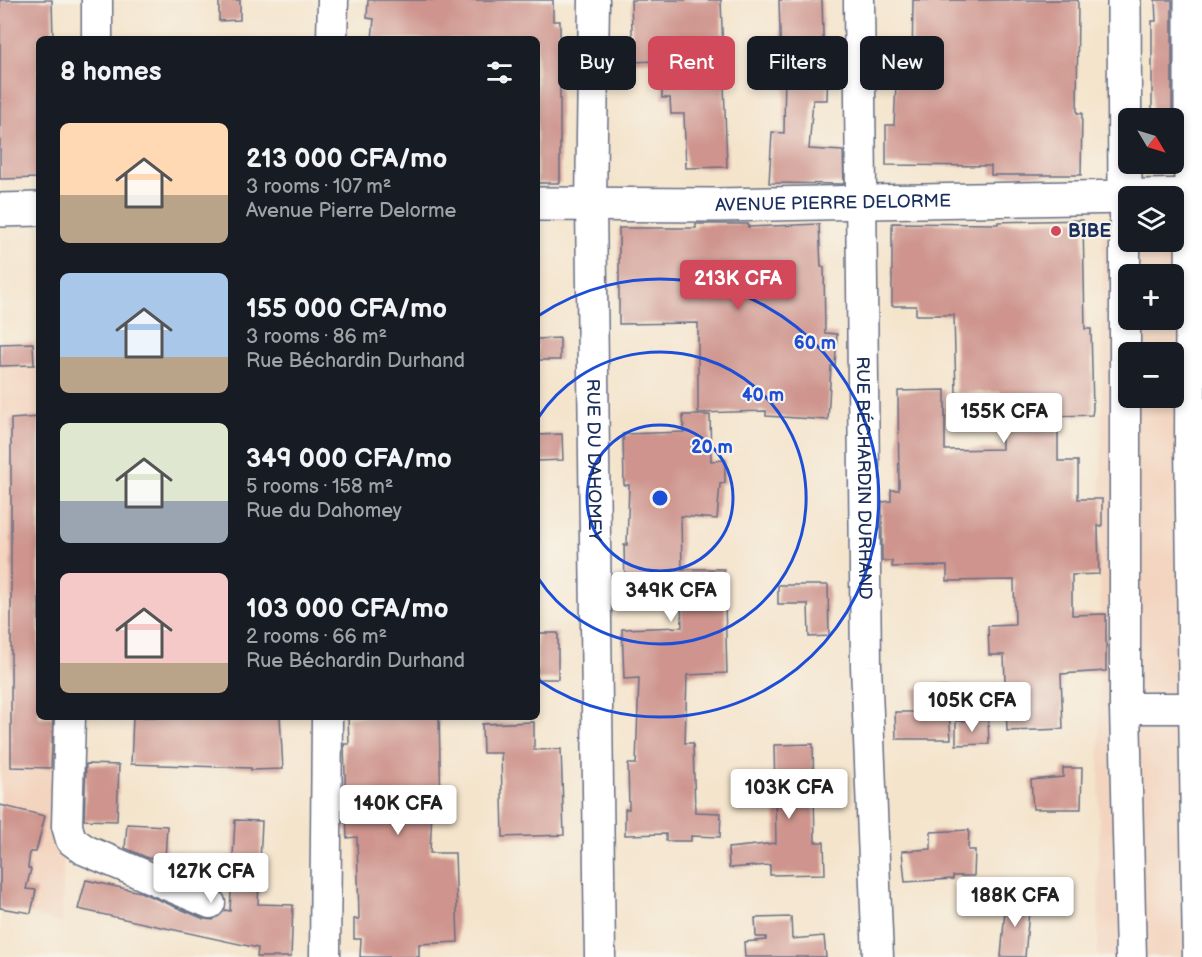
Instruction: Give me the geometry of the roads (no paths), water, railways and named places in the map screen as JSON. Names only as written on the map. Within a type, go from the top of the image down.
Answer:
[{"type":"main road","points":[[1124,0],[1132,186]]},
{"type":"main road","points":[[1191,0],[1196,196]]},
{"type":"main road","name":"AVENUE PIERRE DELORME","points":[[540,204],[716,205],[1118,197]]},
{"type":"main road","points":[[0,210],[36,209]]},
{"type":"street","points":[[97,36],[98,0]]},
{"type":"street","points":[[332,36],[333,0]]},
{"type":"street","name":"RUE DU DAHOMEY","points":[[594,0],[591,203],[600,957]]},
{"type":"street","name":"RUE BÉCHARDIN DURHAND","points":[[859,0],[866,666],[878,957]]},
{"type":"street","points":[[1196,196],[1190,446],[1198,957]]},
{"type":"street","points":[[1131,957],[1125,708],[1132,252]]},
{"type":"street","points":[[1125,708],[1195,708]]},
{"type":"street","points":[[70,720],[67,826],[71,840],[85,850],[210,903]]},
{"type":"street","points":[[325,957],[327,720]]},
{"type":"place","name":"BIBE","points":[[1056,231]]}]
